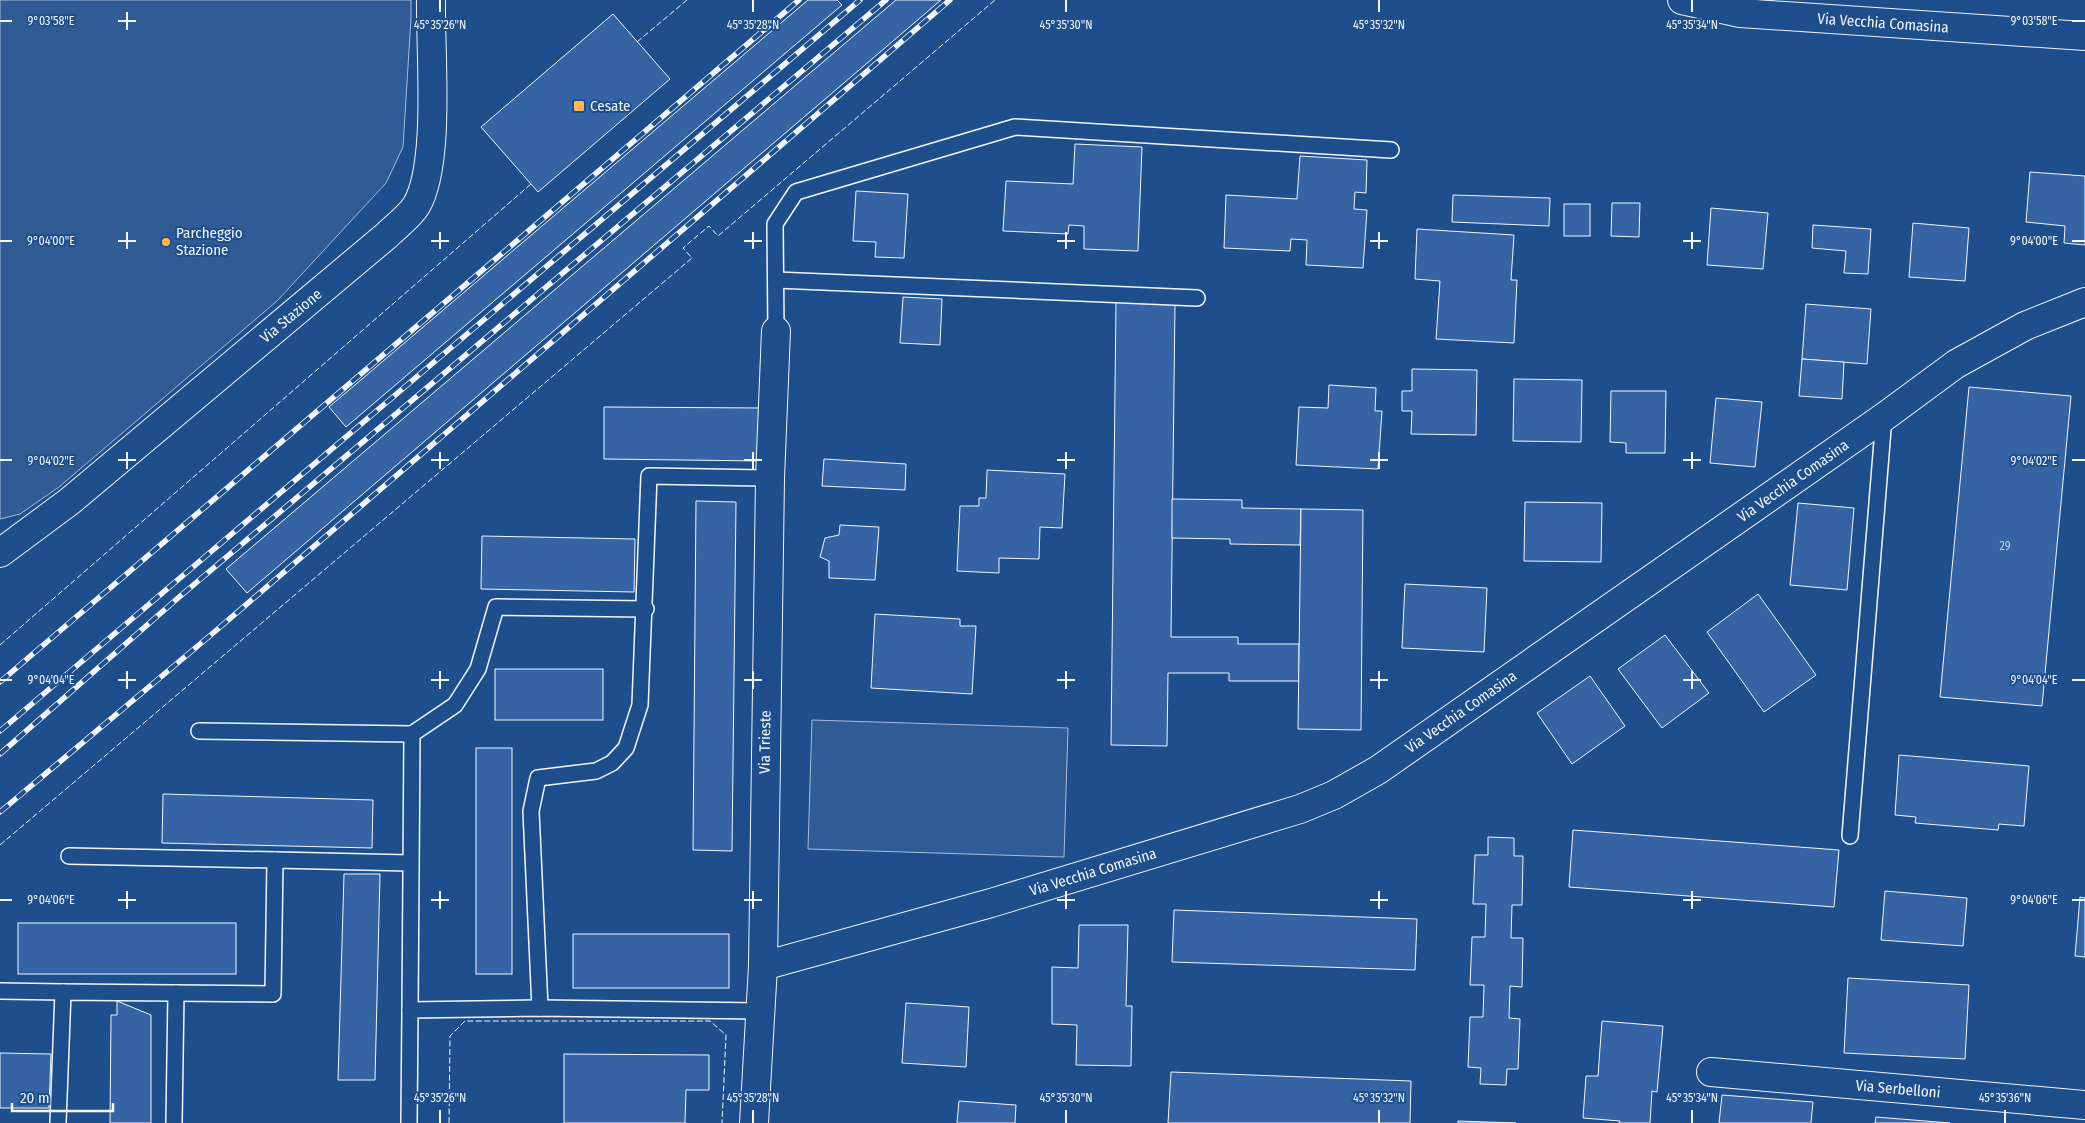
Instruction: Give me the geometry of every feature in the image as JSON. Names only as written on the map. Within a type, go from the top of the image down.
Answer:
[{"type":"street","name":"Via Stazione","points":[[0,554],[92,483],[386,236],[415,208],[425,187],[431,142],[431,0]]},
{"type":"street","name":"Via Vecchia Comasina","points":[[1682,0],[1740,13],[2085,36]]},
{"type":"street","name":"Via Vecchia Comasina","points":[[763,966],[1045,887],[1300,810],[1334,795],[1386,764],[1884,418],[1956,364],[2025,326],[2085,302]]},
{"type":"street","name":"Via Trieste","points":[[754,1123],[763,966],[770,478],[776,331]]},
{"type":"street","name":"Via Serbelloni","points":[[1711,1072],[2085,1105]]},
{"type":"lane","points":[[776,331],[774,224],[796,192],[1015,127],[1391,150]]},
{"type":"lane","points":[[776,280],[1197,298]]},
{"type":"lane","points":[[1850,836],[1884,418]]},
{"type":"lane","points":[[540,1008],[531,811],[538,778],[596,771],[612,763],[626,748],[640,705],[646,609],[650,476],[770,478]]},
{"type":"lane","points":[[199,731],[412,734],[455,705],[478,669],[496,607],[646,609]]},
{"type":"lane","points":[[409,1123],[412,734]]},
{"type":"lane","points":[[69,856],[410,863]]},
{"type":"lane","points":[[0,991],[273,994],[275,860]]},
{"type":"lane","points":[[58,1123],[63,992]]},
{"type":"lane","points":[[174,1123],[176,993]]},
{"type":"lane","points":[[410,1010],[540,1008],[759,1011]]},
{"type":"shaded area","name":"Parcheggio Stazione","points":[[0,0],[411,0],[411,18],[403,147],[386,183],[277,301],[59,487],[20,514],[0,519]]},
{"type":"shaded area","points":[[812,720],[1068,728],[1064,857],[808,849]]},
{"type":"building","points":[[808,0],[837,0],[842,5],[346,427],[329,407]]},
{"type":"building","points":[[896,0],[941,0],[247,593],[226,569]]},
{"type":"building","points":[[613,14],[670,79],[538,192],[481,127]]},
{"type":"building","points":[[1075,144],[1142,147],[1138,251],[1084,249],[1084,226],[1069,225],[1068,234],[1003,231],[1006,181],[1073,184]]},
{"type":"building","points":[[1300,156],[1367,160],[1366,193],[1355,192],[1354,209],[1367,210],[1363,268],[1306,265],[1307,240],[1291,239],[1290,251],[1224,248],[1226,195],[1297,199]]},
{"type":"building","points":[[2030,172],[2085,176],[2085,245],[2064,243],[2065,226],[2026,222]]},
{"type":"building","points":[[856,191],[908,194],[904,258],[875,257],[876,242],[853,241]]},
{"type":"building","points":[[1453,195],[1550,198],[1549,226],[1452,222]]},
{"type":"building","points":[[1612,203],[1640,203],[1639,237],[1611,236]]},
{"type":"building","points":[[1564,204],[1590,204],[1590,236],[1564,236]]},
{"type":"building","points":[[1711,208],[1768,213],[1763,269],[1707,265]]},
{"type":"building","points":[[1913,223],[1969,228],[1965,281],[1909,277]]},
{"type":"building","points":[[1813,225],[1871,229],[1868,274],[1844,273],[1846,251],[1812,248]]},
{"type":"building","points":[[1417,229],[1514,235],[1511,280],[1517,280],[1514,343],[1436,339],[1440,281],[1415,279]]},
{"type":"building","points":[[903,297],[942,299],[940,345],[900,343]]},
{"type":"building","points":[[1116,301],[1175,302],[1171,637],[1238,637],[1238,644],[1299,644],[1299,681],[1229,681],[1229,673],[1168,673],[1167,746],[1111,745]]},
{"type":"building","points":[[1806,304],[1871,309],[1867,364],[1802,359]]},
{"type":"building","points":[[1802,359],[1844,362],[1842,399],[1799,396]]},
{"type":"building","points":[[1412,369],[1477,370],[1476,435],[1411,434],[1412,411],[1402,411],[1402,391],[1412,391]]},
{"type":"building","points":[[1514,379],[1582,380],[1581,442],[1513,441]]},
{"type":"building","points":[[1329,385],[1376,388],[1375,411],[1382,411],[1378,469],[1296,465],[1299,407],[1328,408]]},
{"type":"building","points":[[1969,387],[2071,396],[2042,706],[1940,697]]},
{"type":"building","points":[[1611,391],[1666,391],[1665,453],[1626,453],[1626,443],[1610,442]]},
{"type":"building","points":[[1716,398],[1762,402],[1755,467],[1710,463]]},
{"type":"building","points":[[604,407],[762,408],[762,461],[604,459]]},
{"type":"building","points":[[824,459],[906,464],[905,490],[822,486]]},
{"type":"building","points":[[987,470],[1065,474],[1062,528],[1040,527],[1039,559],[999,558],[999,573],[957,571],[960,506],[979,506],[979,498],[986,498]]},
{"type":"building","points":[[1172,499],[1242,500],[1242,508],[1301,509],[1300,545],[1230,544],[1230,539],[1172,538]]},
{"type":"building","points":[[696,501],[736,502],[732,851],[693,850]]},
{"type":"building","points":[[1525,502],[1602,503],[1601,562],[1524,561]]},
{"type":"building","points":[[1798,503],[1854,508],[1847,590],[1790,585]]},
{"type":"building","points":[[1301,509],[1363,510],[1361,730],[1298,729]]},
{"type":"building","points":[[840,525],[879,527],[875,580],[829,578],[829,561],[820,557],[825,538],[839,535]]},
{"type":"building","points":[[482,536],[635,539],[634,592],[481,589]]},
{"type":"building","points":[[1405,584],[1487,588],[1484,652],[1402,648]]},
{"type":"building","points":[[1758,594],[1816,675],[1764,712],[1707,632]]},
{"type":"building","points":[[875,614],[960,619],[960,626],[976,626],[972,694],[871,688]]},
{"type":"building","points":[[1665,635],[1709,693],[1662,728],[1618,669]]},
{"type":"building","points":[[495,669],[603,669],[603,720],[495,720]]},
{"type":"building","points":[[1590,676],[1625,726],[1572,764],[1537,713]]},
{"type":"building","points":[[476,748],[512,748],[512,974],[476,974]]},
{"type":"building","points":[[1899,755],[2029,766],[2024,826],[1999,824],[1998,830],[1915,823],[1916,817],[1895,815]]},
{"type":"building","points":[[163,794],[373,800],[372,848],[162,843]]},
{"type":"building","points":[[1573,830],[1839,850],[1834,907],[1569,887]]},
{"type":"building","points":[[1488,837],[1514,838],[1514,856],[1523,856],[1522,905],[1512,905],[1511,938],[1523,938],[1522,987],[1510,986],[1509,1018],[1520,1019],[1518,1069],[1507,1069],[1506,1085],[1480,1084],[1481,1068],[1468,1067],[1470,1017],[1483,1017],[1484,985],[1470,985],[1472,937],[1485,937],[1486,904],[1473,904],[1475,855],[1488,855]]},
{"type":"building","points":[[344,874],[380,874],[375,1080],[338,1080]]},
{"type":"building","points":[[1885,891],[1967,898],[1963,946],[1881,940]]},
{"type":"building","points":[[2080,897],[2085,898],[2085,957],[2075,956]]},
{"type":"building","points":[[1174,910],[1417,919],[1415,970],[1172,962]]},
{"type":"building","points":[[18,923],[236,923],[236,974],[18,974]]},
{"type":"building","points":[[1079,925],[1128,925],[1126,1006],[1132,1006],[1131,1066],[1076,1065],[1077,1025],[1052,1024],[1052,967],[1078,968]]},
{"type":"building","points":[[573,934],[729,934],[729,988],[573,988]]},
{"type":"building","points":[[1848,978],[1969,985],[1965,1059],[1844,1053]]},
{"type":"building","points":[[117,1001],[151,1015],[151,1123],[110,1123],[111,1015],[117,1015]]},
{"type":"building","points":[[906,1003],[969,1007],[966,1067],[902,1063]]},
{"type":"building","points":[[1602,1021],[1663,1026],[1657,1092],[1652,1091],[1650,1123],[1619,1123],[1620,1121],[1583,1118],[1586,1076],[1598,1076]]},
{"type":"building","points":[[0,1053],[51,1054],[49,1108],[0,1108]]},
{"type":"building","points":[[564,1054],[709,1055],[709,1090],[686,1090],[685,1123],[564,1123]]},
{"type":"building","points":[[1171,1072],[1411,1081],[1410,1123],[1168,1123]]},
{"type":"building","points":[[1722,1095],[1813,1102],[1811,1123],[1719,1123]]},
{"type":"building","points":[[959,1101],[1016,1105],[1015,1123],[957,1123]]},
{"type":"building","points":[[1876,1117],[1950,1123],[1875,1123]]},
{"type":"building","points":[[1458,1121],[1516,1123],[1458,1123]]},
{"type":"railway","points":[[0,682],[799,0]]},
{"type":"railway","points":[[0,731],[860,0]]},
{"type":"railway","points":[[0,754],[178,598],[886,0]]},
{"type":"railway","points":[[0,812],[212,634],[950,0]]},
{"type":"fence","points":[[637,42],[687,0]]},
{"type":"fence","points":[[0,845],[692,258],[683,248],[709,226],[718,236],[995,0]]},
{"type":"fence","points":[[0,645],[531,184]]},
{"type":"fence","points":[[449,1123],[450,1036],[465,1021],[710,1021],[726,1035],[722,1123]]},
{"type":"place","name":"Cesate","points":[[579,106]]},
{"type":"place","name":"Parcheggio Stazione","points":[[166,242]]}]
